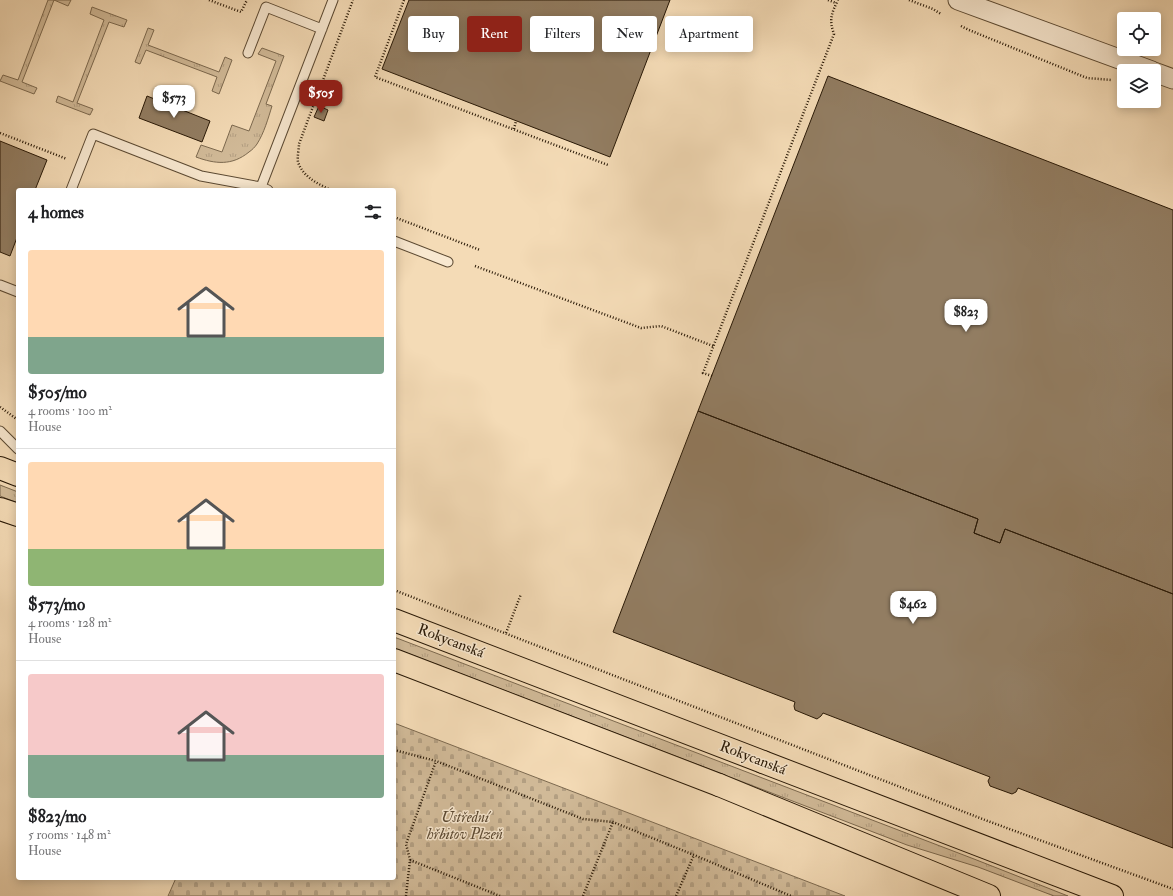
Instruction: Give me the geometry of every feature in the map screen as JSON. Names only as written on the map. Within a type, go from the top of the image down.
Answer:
[{"type":"main road","points":[[0,468],[16,474]]},
{"type":"main road","points":[[0,508],[16,515]]},
{"type":"main road","name":"Rokycanská","points":[[396,621],[1112,896]]},
{"type":"main road","points":[[396,661],[719,785],[989,896]]},
{"type":"street","points":[[958,0],[1134,64]]},
{"type":"street","points":[[1161,74],[1173,79]]},
{"type":"lane","points":[[265,188],[333,0]]},
{"type":"lane","points":[[248,53],[266,7],[322,29]]},
{"type":"lane","points":[[72,188],[93,134],[201,176],[260,188]]},
{"type":"lane","points":[[396,241],[448,262]]},
{"type":"lane","points":[[0,285],[16,291]]},
{"type":"lane","points":[[0,430],[16,447]]},
{"type":"path","points":[[209,0],[241,12],[247,0]]},
{"type":"path","points":[[326,188],[315,183],[303,172],[298,161],[299,144],[353,0]]},
{"type":"path","points":[[404,0],[375,77],[608,165]]},
{"type":"path","points":[[712,376],[703,373],[834,34],[831,24],[832,12],[837,1],[828,0]]},
{"type":"path","points":[[909,0],[945,16]]},
{"type":"path","points":[[957,23],[969,30],[1087,78],[1117,81]]},
{"type":"path","points":[[514,129],[516,121]]},
{"type":"path","points":[[0,133],[81,164]]},
{"type":"path","points":[[396,218],[480,250]]},
{"type":"path","points":[[475,266],[641,328],[661,326],[713,346]]},
{"type":"path","points":[[0,407],[16,419]]},
{"type":"path","points":[[396,591],[985,820],[1173,889]]},
{"type":"path","points":[[506,634],[521,594]]},
{"type":"path","points":[[396,751],[436,762],[583,819],[613,822],[694,854],[791,896]]},
{"type":"path","points":[[406,896],[410,860],[406,844],[436,762]]},
{"type":"path","points":[[583,896],[613,822]]},
{"type":"path","points":[[676,896],[694,854]]},
{"type":"path","points":[[410,860],[500,896]]},
{"type":"green space","points":[[48,0],[54,0],[22,82],[37,88],[34,94],[0,81],[3,75],[18,80]]},
{"type":"green space","points":[[54,0],[71,0],[68,6]]},
{"type":"green space","points":[[92,7],[127,20],[124,27],[109,22],[77,103],[93,109],[90,115],[56,102],[58,96],[73,102],[104,20],[90,14]]},
{"type":"green space","points":[[148,28],[154,30],[148,45],[219,72],[225,57],[232,60],[219,94],[212,91],[217,77],[146,50],[140,64],[135,62]]},
{"type":"green space","points":[[262,48],[284,56],[266,104],[272,106],[264,131],[257,144],[243,157],[230,162],[210,161],[196,157],[201,145],[222,152],[232,125],[249,131],[276,61],[258,54]]},
{"type":"green space","points":[[0,485],[16,491],[16,502],[0,496]]},
{"type":"green space","points":[[396,638],[1068,896],[1054,896],[978,867],[907,845],[396,649]]},
{"type":"green space","name":"Ústřední hřbitov Plzeň","points":[[396,724],[845,896],[168,896],[175,880],[396,880]]},
{"type":"building","points":[[409,0],[670,0],[657,34],[657,16],[602,16],[602,52],[650,52],[610,157],[382,69]]},
{"type":"building","points":[[828,76],[1173,210],[1173,594],[1005,529],[1000,543],[974,533],[978,519],[698,411]]},
{"type":"building","points":[[147,96],[210,121],[202,142],[139,118]]},
{"type":"building","points":[[319,106],[328,110],[324,121],[314,117]]},
{"type":"building","points":[[0,141],[47,160],[36,188],[16,188],[16,240],[10,256],[0,252]]},
{"type":"building","points":[[698,411],[978,519],[974,533],[1000,543],[1005,529],[1173,594],[1173,848],[1018,788],[1016,792],[1012,794],[990,786],[988,781],[990,777],[823,713],[817,719],[795,710],[795,702],[613,632]]}]
